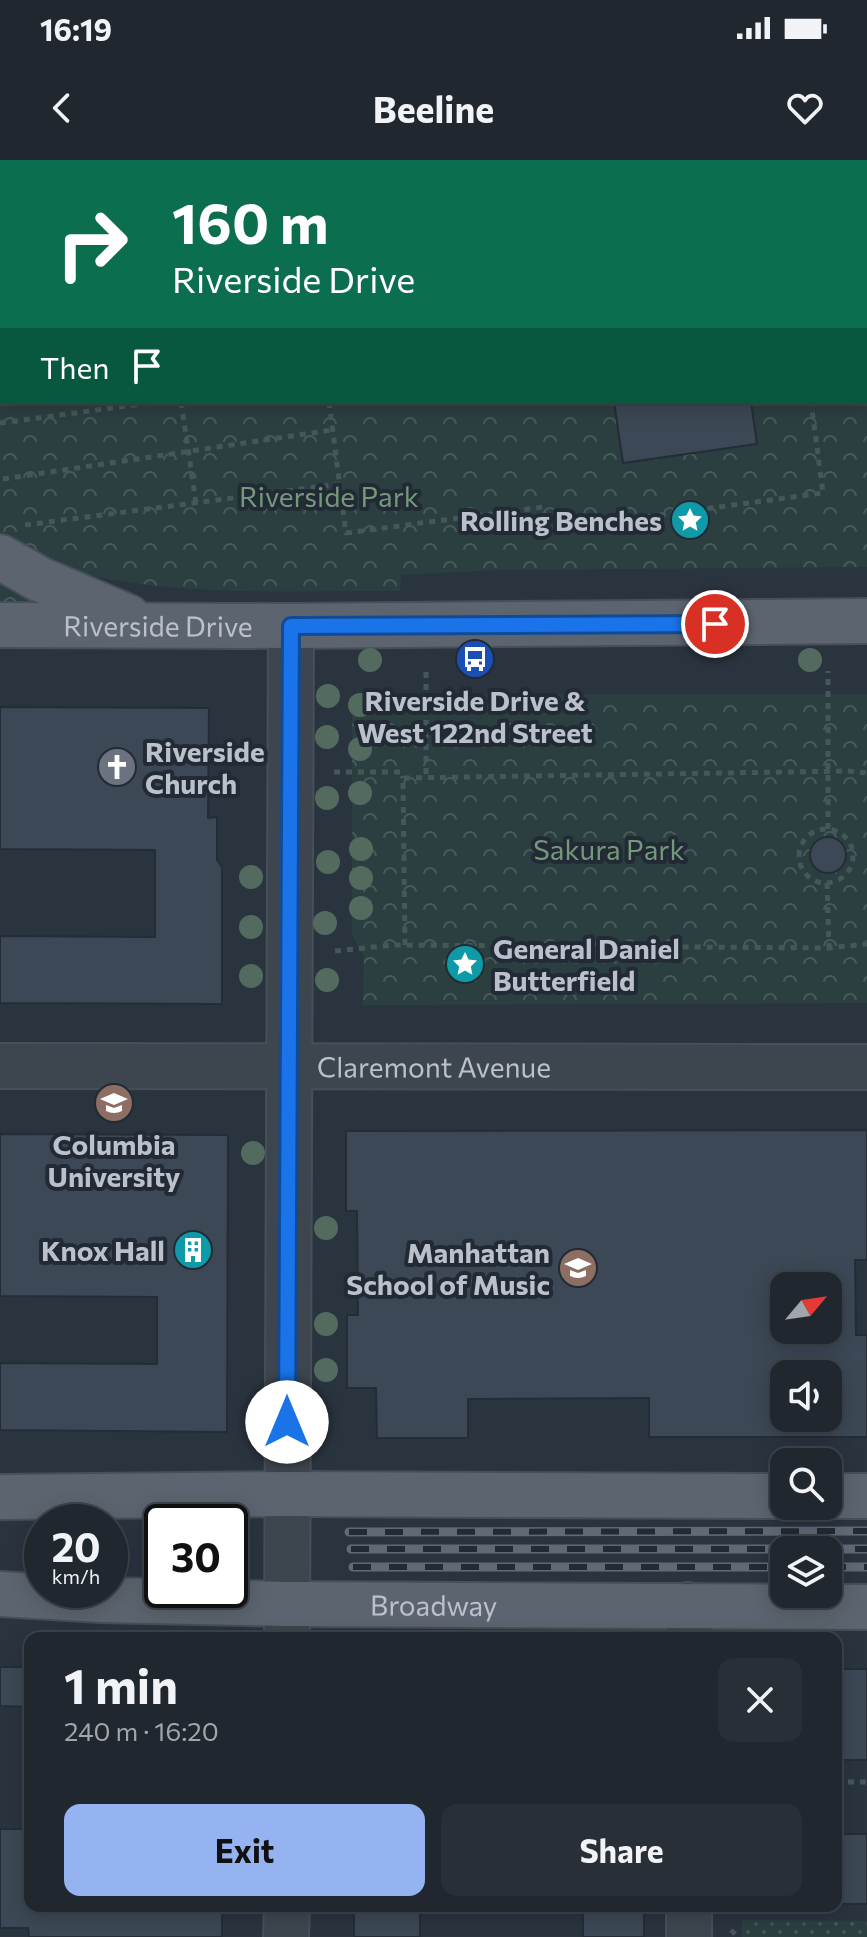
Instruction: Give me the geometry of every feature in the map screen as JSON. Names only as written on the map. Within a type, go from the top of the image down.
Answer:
[{"type":"main road","points":[[6,542],[39,579],[146,624]]},
{"type":"main road","name":"Riverside Drive","points":[[0,625],[867,621]]},
{"type":"main road","points":[[0,1497],[287,1494],[770,1496]]},
{"type":"main road","points":[[842,1496],[867,1496]]},
{"type":"main road","name":"Broadway","points":[[0,1594],[101,1600],[286,1621],[688,1622],[867,1607]]},
{"type":"street","name":"Riverside Drive","points":[[795,623],[867,634]]},
{"type":"street","points":[[286,1621],[291,626]]},
{"type":"street","name":"Claremont Avenue","points":[[0,1066],[867,1067]]},
{"type":"street","points":[[286,1937],[287,1912]]},
{"type":"street","points":[[694,1912],[710,1933]]},
{"type":"path","points":[[0,423],[142,404]]},
{"type":"path","points":[[181,404],[196,503]]},
{"type":"path","points":[[329,404],[346,533],[446,523],[543,507],[547,530],[823,493],[811,404]]},
{"type":"path","points":[[3,479],[332,430]]},
{"type":"path","points":[[6,542],[196,503],[340,484]]},
{"type":"path","points":[[828,671],[828,829]]},
{"type":"path","points":[[426,672],[426,777]]},
{"type":"path","points":[[403,778],[828,771],[867,773]]},
{"type":"path","points":[[334,772],[402,772],[405,945]]},
{"type":"path","points":[[828,829],[845,837],[853,857],[847,873],[827,883],[808,875],[800,854],[805,839],[814,832],[828,829]]},
{"type":"path","points":[[827,883],[829,948]]},
{"type":"path","points":[[335,951],[351,951],[372,945],[829,948],[867,944]]},
{"type":"path","points":[[842,1782],[867,1782]]},
{"type":"path","points":[[710,1933],[738,1937]]},
{"type":"green space","name":"Riverside Park","points":[[0,404],[867,404],[867,567],[497,570],[401,575],[400,591],[196,589],[155,586],[76,572],[40,601],[34,610],[0,610]]},
{"type":"green space","name":"Sakura Park","points":[[867,694],[867,1003],[363,1005],[364,956],[352,935],[352,707],[358,698],[366,695]]},
{"type":"green space","points":[[742,1920],[867,1921],[867,1937],[742,1937]]},
{"type":"building","points":[[614,404],[751,404],[757,444],[623,463]]},
{"type":"building","points":[[0,707],[209,708],[208,818],[217,817],[217,860],[222,867],[222,1004],[0,1003],[0,936],[155,937],[155,850],[0,849]]},
{"type":"building","points":[[828,837],[841,842],[846,855],[841,868],[828,873],[815,868],[810,855],[815,842]]},
{"type":"building","name":"Manhattan School of Music","points":[[867,1130],[867,1260],[855,1260],[856,1335],[867,1335],[867,1437],[649,1437],[649,1398],[468,1399],[468,1438],[377,1438],[376,1388],[347,1388],[347,1315],[358,1315],[357,1211],[346,1211],[346,1131]]},
{"type":"building","points":[[0,1134],[228,1135],[227,1432],[0,1430],[0,1363],[157,1364],[157,1297],[0,1296]]},
{"type":"building","points":[[0,1667],[24,1667],[24,1707],[0,1706]]},
{"type":"building","points":[[842,1669],[867,1669],[867,1760],[842,1760]]},
{"type":"building","points":[[0,1829],[24,1829],[24,1912],[222,1912],[222,1937],[29,1937],[28,1928],[0,1928]]},
{"type":"building","points":[[842,1834],[867,1834],[867,1904],[842,1904]]},
{"type":"building","points":[[354,1912],[420,1912],[420,1937],[354,1937]]},
{"type":"building","points":[[583,1912],[644,1912],[644,1937],[583,1937]]},
{"type":"railway","points":[[349,1532],[867,1531]]},
{"type":"railway","points":[[351,1549],[867,1549]]},
{"type":"railway","points":[[353,1567],[770,1567]]},
{"type":"railway","points":[[842,1567],[867,1567]]},
{"type":"place","name":"Rolling Benches","points":[[690,520]]},
{"type":"place","name":"Riverside Drive & West 122nd Street","points":[[475,659]]},
{"type":"place","name":"Riverside Church","points":[[117,767]]},
{"type":"place","name":"General Daniel Butterfield","points":[[465,964]]},
{"type":"place","name":"Columbia University","points":[[114,1103]]},
{"type":"place","name":"Knox Hall","points":[[193,1250]]},
{"type":"place","name":"Manhattan School of Music","points":[[578,1268]]},
{"type":"route","points":[[287,1422],[291,626],[715,624]]}]
